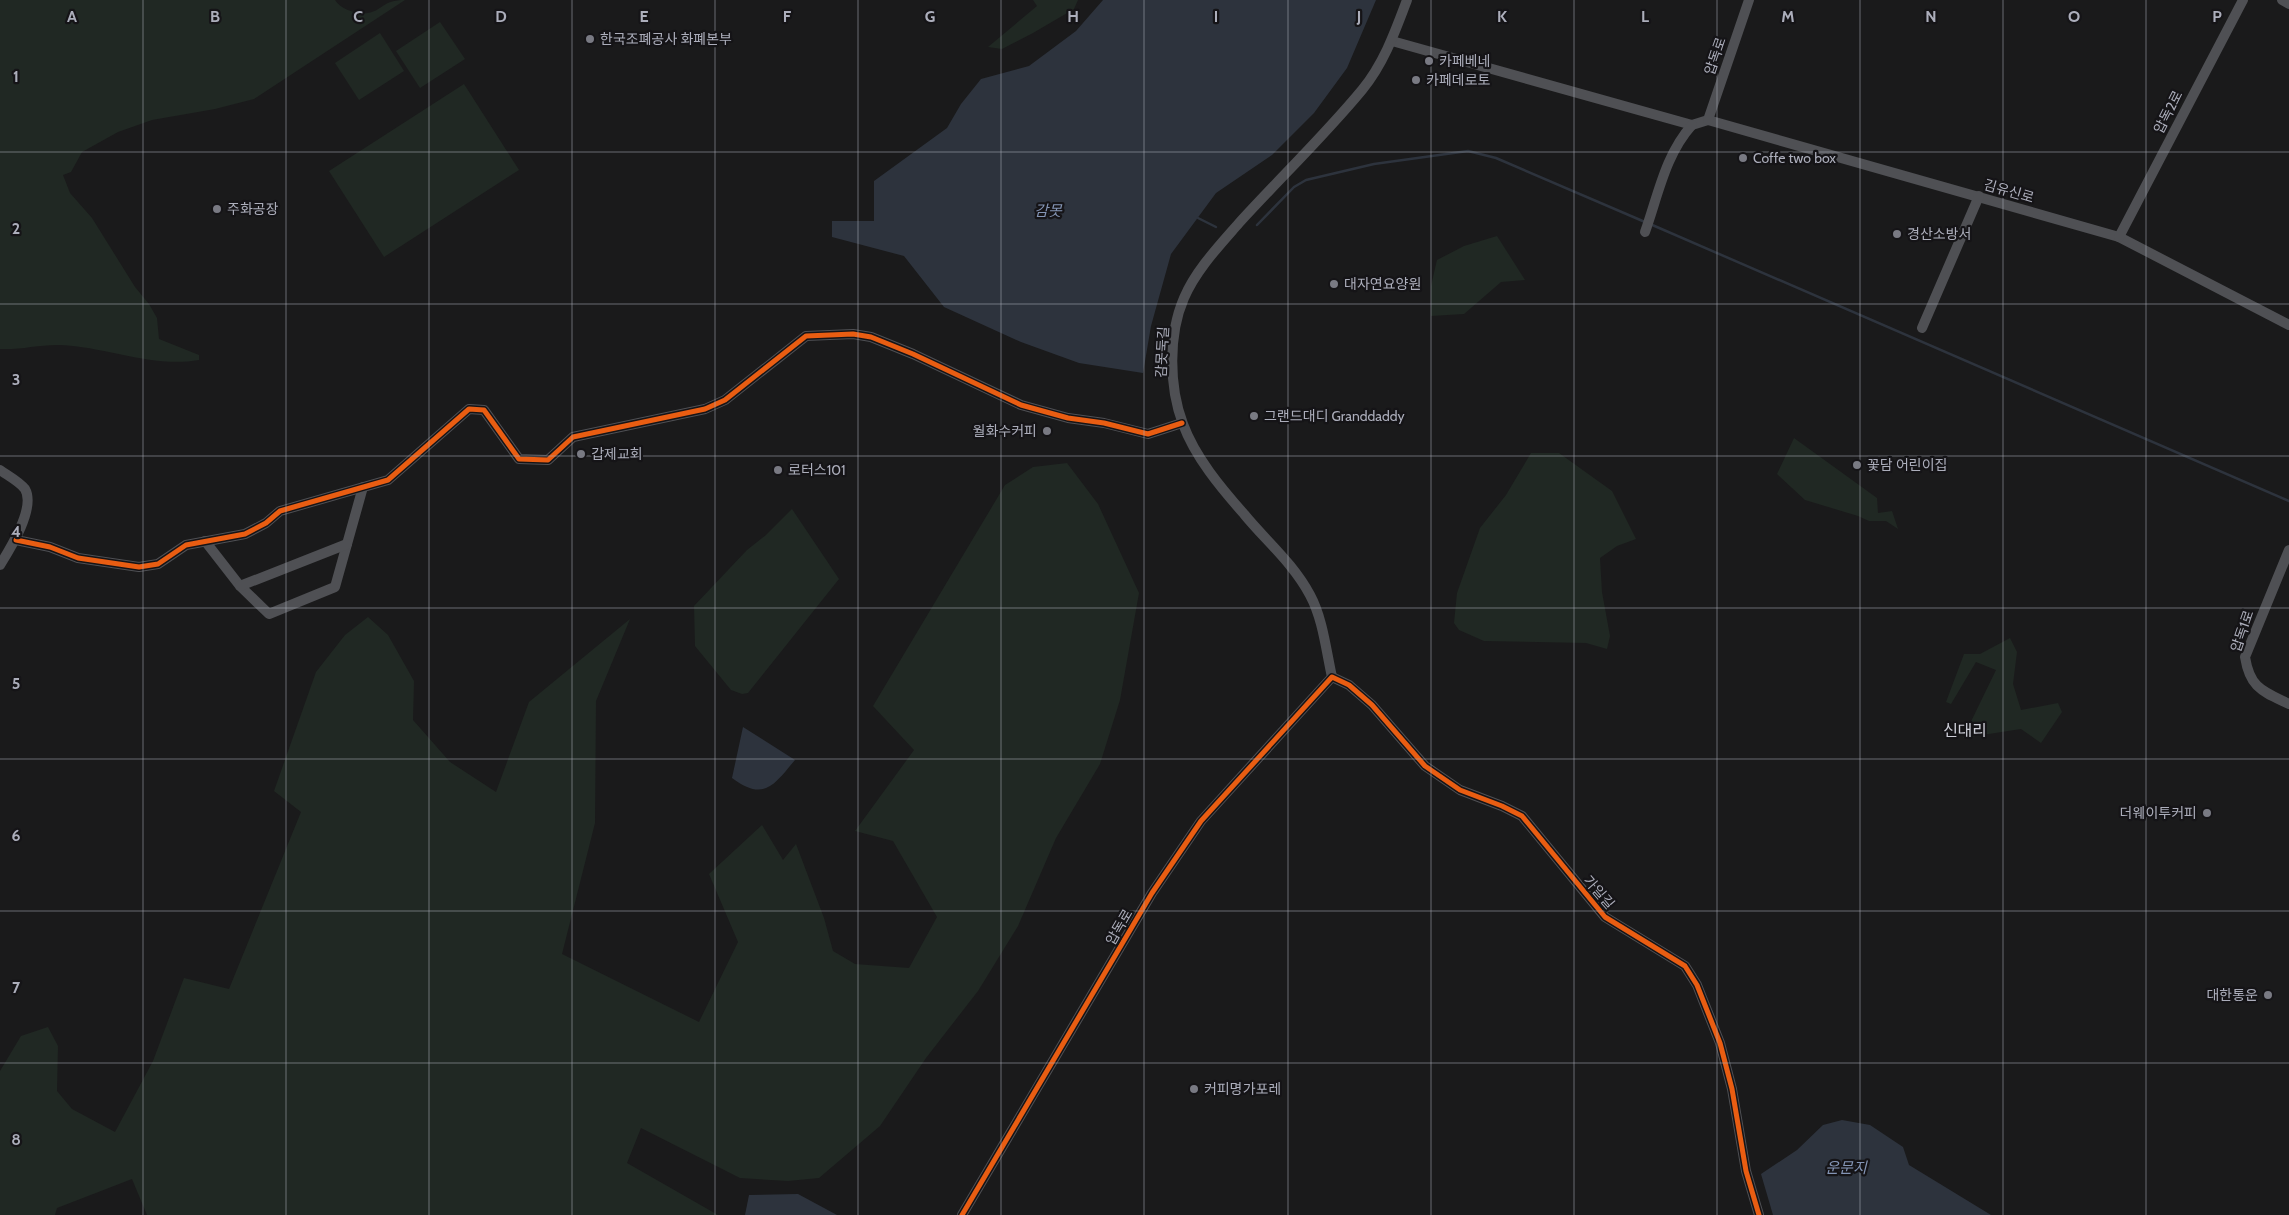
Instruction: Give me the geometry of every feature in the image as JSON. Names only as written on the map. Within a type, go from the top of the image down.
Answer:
[{"type":"street","name":"감못둑길","points":[[1332,677],[1311,596],[1289,563],[1244,514],[1209,469],[1190,440],[1182,422],[1174,385],[1173,344],[1177,320],[1184,297],[1204,265],[1228,236],[1363,89],[1392,41],[1407,0]]},
{"type":"street","name":"압독로","points":[[1708,120],[1749,0]]},
{"type":"street","name":"압독2로","points":[[2119,237],[2242,0]]},
{"type":"street","points":[[2282,0],[2289,4]]},
{"type":"street","points":[[1392,41],[1692,125],[1708,120]]},
{"type":"street","name":"김유신로","points":[[1708,120],[2119,237],[2289,325]]},
{"type":"street","points":[[1644,232],[1658,185],[1684,135],[1692,125]]},
{"type":"street","points":[[1922,328],[1979,196]]},
{"type":"street","points":[[16,540],[50,547],[78,558],[139,567],[158,564],[186,545],[245,534],[266,523],[280,511],[388,480],[469,409],[484,410],[519,459],[548,460],[573,437],[706,409],[719,403],[806,336],[853,334],[871,338],[913,354],[1021,405],[1068,418],[1104,423],[1148,434],[1182,422]]},
{"type":"street","points":[[0,470],[24,488],[29,501],[16,540],[0,565]]},
{"type":"street","points":[[205,541],[240,586],[269,614],[335,587],[362,487]]},
{"type":"street","points":[[240,586],[347,544]]},
{"type":"street","name":"압독1로","points":[[2289,550],[2245,657],[2247,671],[2254,684],[2262,691],[2289,704]]},
{"type":"street","name":"압독로","points":[[962,1215],[1152,893],[1201,821],[1332,677]]},
{"type":"street","name":"가일길","points":[[1332,677],[1349,685],[1372,705],[1425,766],[1460,790],[1522,816],[1605,917],[1685,966],[1697,985],[1720,1042],[1732,1089],[1746,1171],[1759,1215]]},
{"type":"shaded area","points":[[0,0],[335,0],[345,9],[364,13],[373,12],[397,0],[405,0],[254,99],[215,109],[152,120],[118,132],[82,152],[71,172],[63,175],[70,193],[92,218],[135,287],[149,304],[157,318],[159,339],[199,355],[199,360],[182,362],[164,361],[61,345],[0,349]]},
{"type":"shaded area","points":[[1033,0],[1078,0],[1074,9],[1033,33],[1002,49],[988,47],[1037,6]]},
{"type":"shaded area","points":[[440,22],[465,59],[420,88],[396,51]]},
{"type":"shaded area","points":[[380,33],[404,71],[359,100],[335,63]]},
{"type":"shaded area","points":[[464,84],[519,170],[384,257],[329,171]]},
{"type":"shaded area","points":[[1497,236],[1525,280],[1501,282],[1464,314],[1431,316],[1431,286],[1437,260],[1464,246]]},
{"type":"shaded area","points":[[1794,438],[1877,498],[1878,513],[1892,511],[1898,529],[1886,521],[1869,521],[1805,500],[1777,474]]},
{"type":"shaded area","points":[[1531,453],[1559,453],[1612,491],[1636,539],[1617,546],[1600,558],[1602,592],[1610,636],[1607,649],[1586,643],[1484,641],[1459,630],[1454,623],[1457,593],[1480,528],[1506,495]]},
{"type":"shaded area","points":[[1067,463],[1098,504],[1139,593],[1120,700],[1100,764],[1056,838],[1018,926],[978,991],[926,1058],[880,1126],[819,1178],[788,1181],[740,1178],[641,1128],[627,1163],[718,1215],[147,1215],[132,1179],[57,1208],[55,1215],[0,1215],[0,1071],[21,1036],[48,1027],[58,1046],[57,1091],[72,1109],[115,1132],[153,1061],[184,978],[229,989],[301,812],[274,791],[316,672],[345,635],[368,617],[388,635],[414,681],[413,720],[450,762],[496,792],[529,702],[630,619],[596,701],[595,823],[562,954],[699,1022],[738,942],[709,874],[762,825],[783,860],[796,844],[824,918],[833,951],[855,964],[909,968],[937,917],[893,841],[855,831],[914,750],[873,706],[1005,485],[1033,467]]},
{"type":"shaded area","points":[[792,509],[839,579],[748,693],[742,694],[731,690],[695,646],[694,606],[747,550],[766,535]]},
{"type":"shaded area","points":[[2010,638],[2017,652],[2013,684],[2021,710],[2058,703],[2062,712],[2041,743],[2021,729],[1963,738],[1996,670],[1976,662],[1951,704],[1946,702],[1964,654],[1980,654]]},
{"type":"water","name":"감못","points":[[1103,0],[1376,0],[1347,68],[1314,113],[1272,155],[1216,193],[1171,254],[1151,326],[1143,373],[1079,363],[1021,342],[944,307],[904,256],[832,237],[832,221],[874,221],[874,181],[947,128],[961,104],[981,79],[1029,66],[1076,31]]},
{"type":"water","points":[[743,727],[795,760],[781,777],[768,787],[752,789],[732,778]]},
{"type":"water","name":"운문지","points":[[1842,1120],[1870,1125],[1903,1147],[1909,1165],[1991,1215],[1773,1215],[1761,1174],[1797,1150],[1823,1125]]},
{"type":"water","points":[[798,1194],[837,1215],[745,1215],[749,1195]]},
{"type":"waterway","points":[[1257,225],[1294,187],[1306,180],[1374,164],[1468,151],[1496,158],[1645,222]]},
{"type":"waterway","points":[[1198,218],[1216,227]]},
{"type":"waterway","points":[[1650,224],[2289,501]]},
{"type":"cycle path","points":[[16,540],[50,547],[78,558],[139,567],[158,564],[186,545],[245,534],[266,523],[280,511],[388,480],[469,409],[484,410],[519,459],[548,460],[573,437],[705,409],[725,400],[806,336],[853,334],[871,337],[913,354],[1021,405],[1068,418],[1104,423],[1148,434],[1182,423]]},
{"type":"cycle path","points":[[962,1215],[1152,893],[1201,821],[1332,677],[1349,685],[1372,705],[1425,766],[1460,790],[1522,816],[1605,917],[1685,966],[1697,985],[1720,1043],[1732,1089],[1746,1171],[1759,1215]]},
{"type":"place","name":"한국조폐공사 화폐본부","points":[[590,39]]},
{"type":"place","name":"카페베네","points":[[1429,61]]},
{"type":"place","name":"카페데로토","points":[[1416,80]]},
{"type":"place","name":"Coffe two box","points":[[1743,158]]},
{"type":"place","name":"주화공장","points":[[217,209]]},
{"type":"place","name":"경산소방서","points":[[1897,234]]},
{"type":"place","name":"대자연요양원","points":[[1334,284]]},
{"type":"place","name":"그랜드대디 Granddaddy","points":[[1254,416]]},
{"type":"place","name":"월화수커피","points":[[1047,431]]},
{"type":"place","name":"갑제교회","points":[[581,454]]},
{"type":"place","name":"꽃담 어린이집","points":[[1857,465]]},
{"type":"place","name":"로터스101","points":[[778,470]]},
{"type":"place","name":"더웨이투커피","points":[[2207,813]]},
{"type":"place","name":"대한통운","points":[[2268,995]]},
{"type":"place","name":"커피명가포레","points":[[1194,1089]]},
{"type":"district","name":"신대리","points":[[1965,730]]}]
